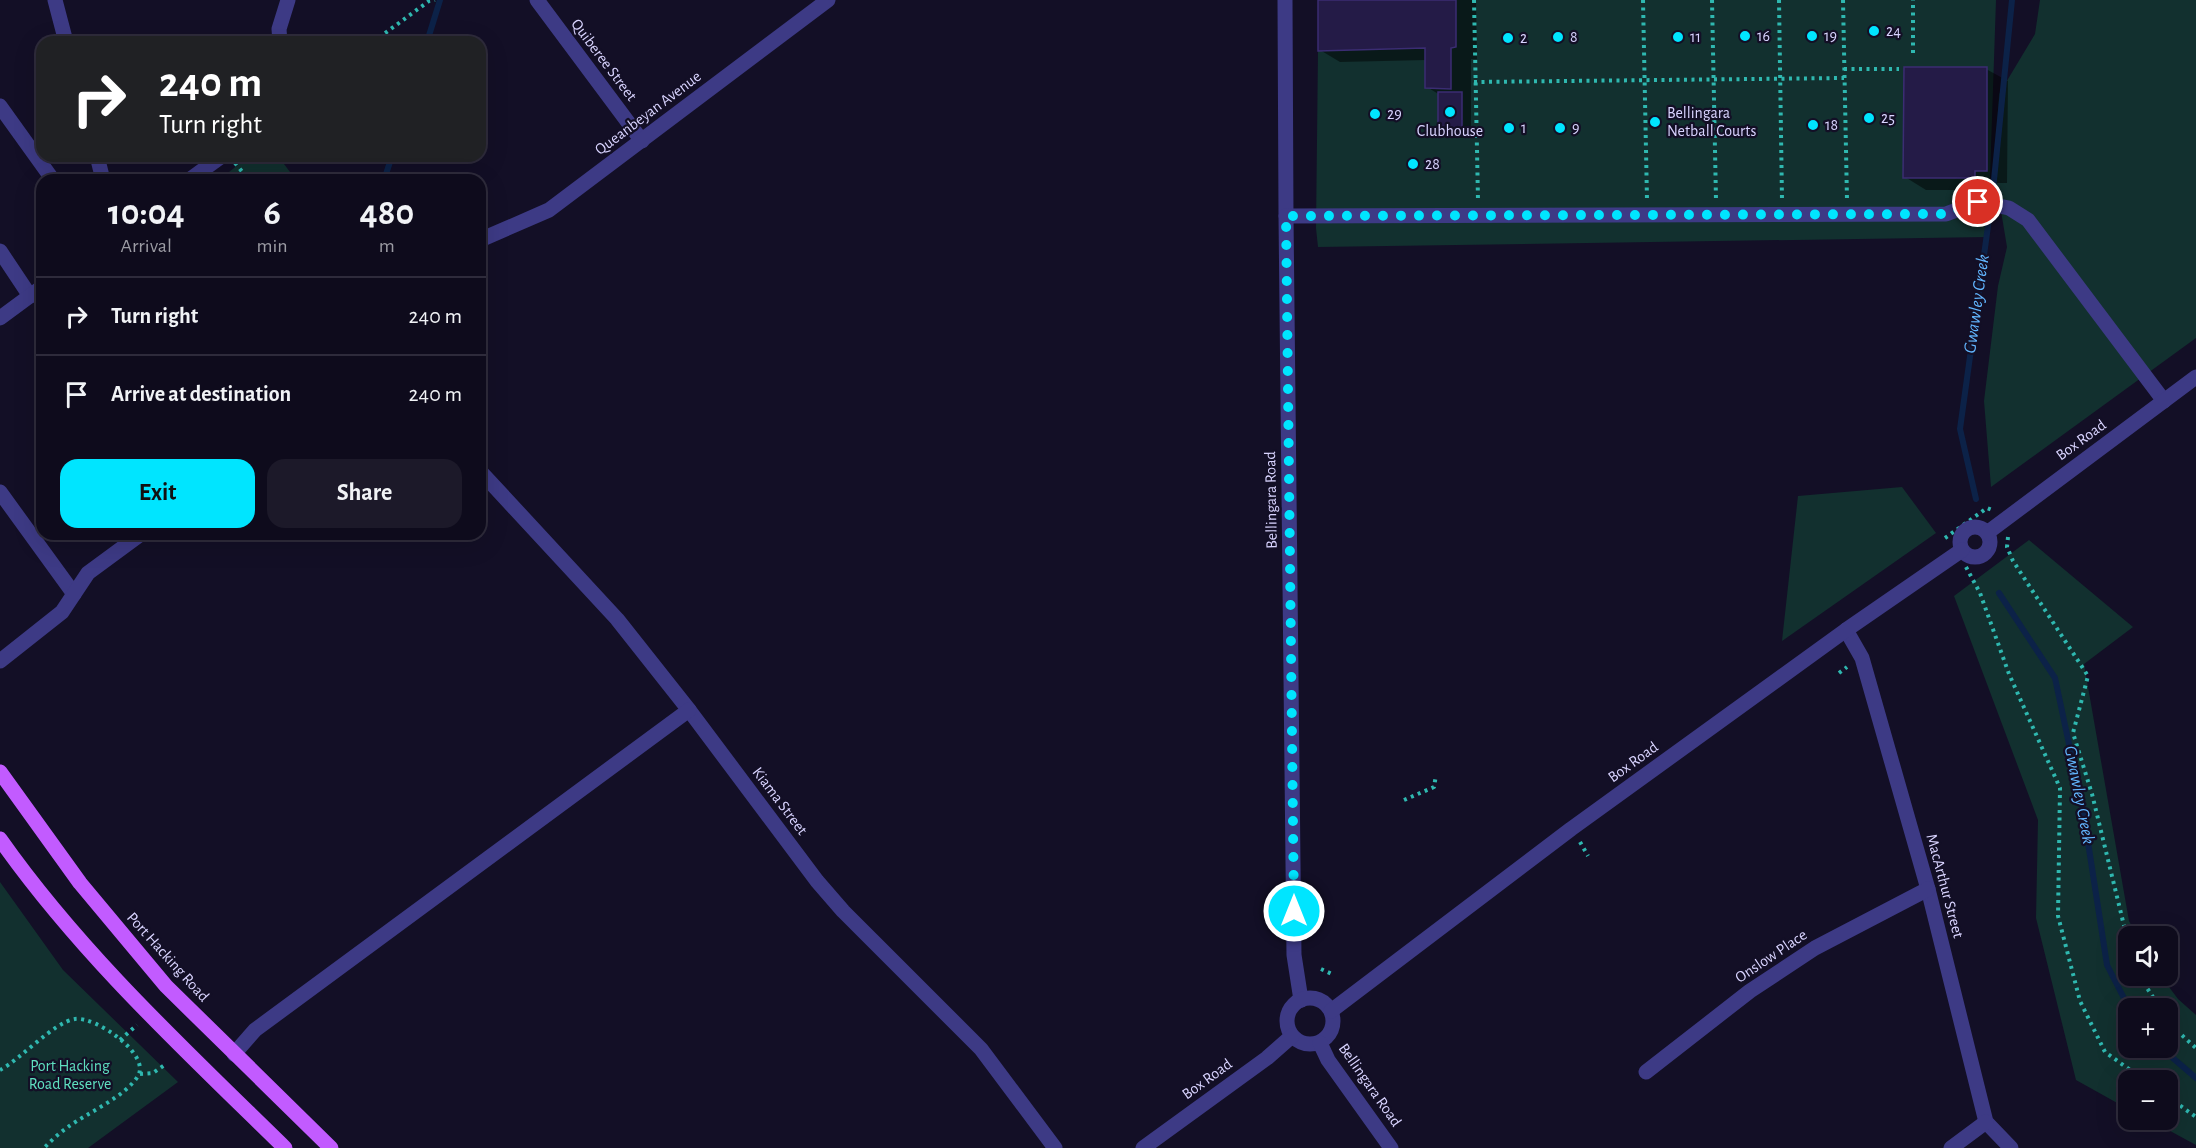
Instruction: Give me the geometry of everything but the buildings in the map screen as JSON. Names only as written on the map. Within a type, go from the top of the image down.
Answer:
[{"type":"main road","name":"Port Hacking Road","points":[[0,772],[80,883],[166,986],[331,1148]]},
{"type":"main road","points":[[0,839],[99,962],[285,1148]]},
{"type":"street","points":[[55,0],[64,36]]},
{"type":"street","points":[[280,36],[279,29],[288,0]]},
{"type":"street","name":"Quiberee Street","points":[[537,0],[642,141]]},
{"type":"street","name":"Queanbeyan Avenue","points":[[486,237],[549,210],[828,0]]},
{"type":"street","name":"Bellingara Road","points":[[1285,0],[1294,955],[1301,1000]]},
{"type":"street","points":[[0,106],[36,156]]},
{"type":"street","points":[[197,174],[214,162]]},
{"type":"street","points":[[1286,216],[1946,214],[1978,202],[2004,207],[2028,220],[2164,401]]},
{"type":"street","points":[[0,251],[36,291],[0,318]]},
{"type":"street","name":"Box Road","points":[[1331,1011],[1571,829],[1846,630],[1960,552],[1960,540],[1965,530],[1977,527],[1987,533],[2196,377]]},
{"type":"street","name":"Kiama Street","points":[[486,477],[617,619],[689,710],[817,881],[843,911],[981,1048],[1055,1148]]},
{"type":"street","points":[[0,492],[74,594]]},
{"type":"street","points":[[1960,552],[1972,557],[1984,555],[1990,544],[1987,533]]},
{"type":"street","points":[[0,661],[62,612],[88,573],[133,540]]},
{"type":"street","name":"MacArthur Street","points":[[1846,630],[1862,658],[1928,889],[1986,1122],[2011,1148]]},
{"type":"street","points":[[234,1054],[255,1030],[689,710]]},
{"type":"street","name":"Onslow Place","points":[[1646,1072],[1750,991],[1815,948],[1928,889]]},
{"type":"street","points":[[1315,998],[1327,1005],[1331,1011],[1333,1025],[1326,1038],[1320,1042],[1305,1044],[1292,1036],[1287,1016],[1290,1009],[1301,1000],[1315,998]]},
{"type":"street","name":"Box Road","points":[[1143,1148],[1267,1058],[1292,1036]]},
{"type":"street","name":"Bellingara Road","points":[[1320,1042],[1328,1060],[1391,1148]]},
{"type":"street","points":[[1951,1148],[1986,1122]]},
{"type":"path","points":[[381,36],[429,1],[435,0]]},
{"type":"path","points":[[1474,0],[1478,215]]},
{"type":"path","points":[[1643,0],[1647,215]]},
{"type":"path","points":[[1712,0],[1716,215]]},
{"type":"path","points":[[1779,0],[1783,214]]},
{"type":"path","points":[[1843,0],[1847,214]]},
{"type":"path","points":[[1913,0],[1913,52]]},
{"type":"path","points":[[1844,69],[1899,69]]},
{"type":"path","points":[[1474,82],[1844,78]]},
{"type":"path","points":[[234,162],[244,174]]},
{"type":"path","points":[[2007,546],[2013,561],[2088,676],[2073,732],[2092,794],[2124,926]]},
{"type":"path","points":[[1960,552],[1980,593],[2009,674],[2060,788],[2058,916],[2080,1001],[2105,1052],[2130,1070]]},
{"type":"path","points":[[1404,800],[1434,786],[1436,775]]},
{"type":"path","points":[[1321,969],[1332,975]]},
{"type":"path","points":[[120,1040],[149,1014]]},
{"type":"path","points":[[0,1070],[55,1029],[74,1019],[90,1020],[129,1046],[140,1063],[140,1074],[134,1082],[98,1109],[67,1127],[44,1148]]},
{"type":"path","points":[[2178,1032],[2196,1048]]},
{"type":"path","points":[[140,1074],[153,1073],[166,1064]]},
{"type":"path","points":[[2178,1104],[2196,1118]]},
{"type":"green space","name":"Bellingara Netball Courts","points":[[1456,0],[1996,0],[1988,237],[1318,247],[1316,228],[1318,51],[1456,47]]},
{"type":"green space","points":[[2040,0],[2196,0],[2196,338],[1991,487],[1984,401],[1998,286],[2007,247],[1994,169],[1999,94],[2035,34]]},
{"type":"green space","points":[[242,162],[282,162],[292,174],[226,174]]},
{"type":"green space","points":[[1902,487],[1936,533],[1782,641],[1798,496]]},
{"type":"green space","points":[[2029,540],[2133,627],[2084,664],[2132,926],[2118,926],[2118,986],[2168,986],[2177,998],[2118,998],[2118,1058],[2178,1058],[2178,999],[2196,1015],[2196,1145],[2168,1130],[2178,1130],[2178,1070],[2118,1070],[2118,1103],[2076,1080],[2036,918],[2038,820],[1954,596]]},
{"type":"green space","name":"Port Hacking Road Reserve","points":[[0,882],[63,970],[178,1082],[88,1148],[0,1148]]},
{"type":"waterway","points":[[429,36],[440,0]]},
{"type":"waterway","name":"Gwawley Creek","points":[[1976,499],[1960,429],[1993,190],[2012,0]]},
{"type":"waterway","points":[[386,174],[390,162]]},
{"type":"waterway","name":"Gwawley Creek","points":[[1999,593],[2055,678],[2083,810],[2107,965],[2124,998]]},
{"type":"waterway","name":"Gwawley Creek","points":[[2173,1058],[2196,1078]]},
{"type":"place","name":"24","points":[[1874,31]]},
{"type":"place","name":"16","points":[[1745,36]]},
{"type":"place","name":"19","points":[[1812,36]]},
{"type":"place","name":"8","points":[[1558,37]]},
{"type":"place","name":"11","points":[[1678,37]]},
{"type":"place","name":"2","points":[[1508,38]]},
{"type":"place","name":"Clubhouse","points":[[1450,112]]},
{"type":"place","name":"29","points":[[1375,114]]},
{"type":"place","name":"25","points":[[1869,118]]},
{"type":"place","name":"Bellingara Netball Courts","points":[[1655,122]]},
{"type":"place","name":"18","points":[[1813,125]]},
{"type":"place","name":"1","points":[[1509,128]]},
{"type":"place","name":"9","points":[[1560,128]]},
{"type":"place","name":"28","points":[[1413,164]]},
{"type":"route","points":[[1294,911],[1286,216],[1946,214],[1978,202]]}]
